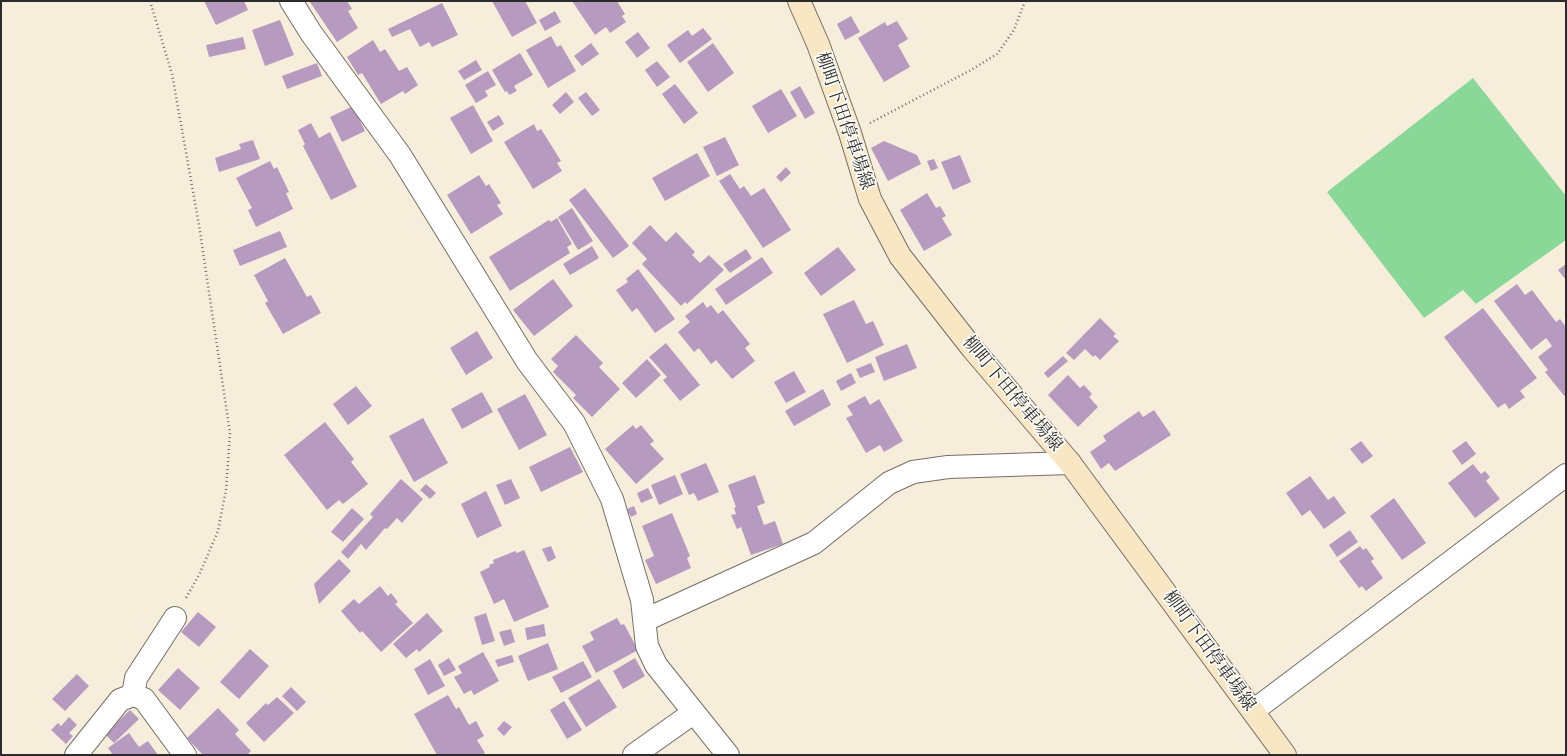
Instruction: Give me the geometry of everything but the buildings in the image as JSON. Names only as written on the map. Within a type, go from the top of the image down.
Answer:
[{"type":"main road","name":"柳町下田停車場線","points":[[799,1],[818,44],[850,133],[870,199],[900,256],[972,348],[1070,463],[1285,755]]},
{"type":"street","points":[[291,1],[311,33],[400,155],[527,361],[574,423],[612,499],[642,600],[647,646],[656,666],[728,755]]},
{"type":"street","points":[[645,620],[814,543],[889,483],[913,472],[948,467],[1070,463]]},
{"type":"street","points":[[1253,711],[1566,475]]},
{"type":"street","points":[[134,695],[136,678],[175,618]]},
{"type":"street","points":[[76,755],[120,700],[134,695],[144,699],[185,755]]},
{"type":"street","points":[[634,755],[693,713]]},
{"type":"path","points":[[150,1],[172,74],[200,233],[230,433],[226,490],[218,531],[200,573],[175,618]]},
{"type":"path","points":[[850,133],[971,70],[997,54],[1014,30],[1025,1]]},
{"type":"green space","points":[[1473,78],[1566,196],[1566,240],[1476,304],[1463,290],[1424,318],[1327,192]]}]
